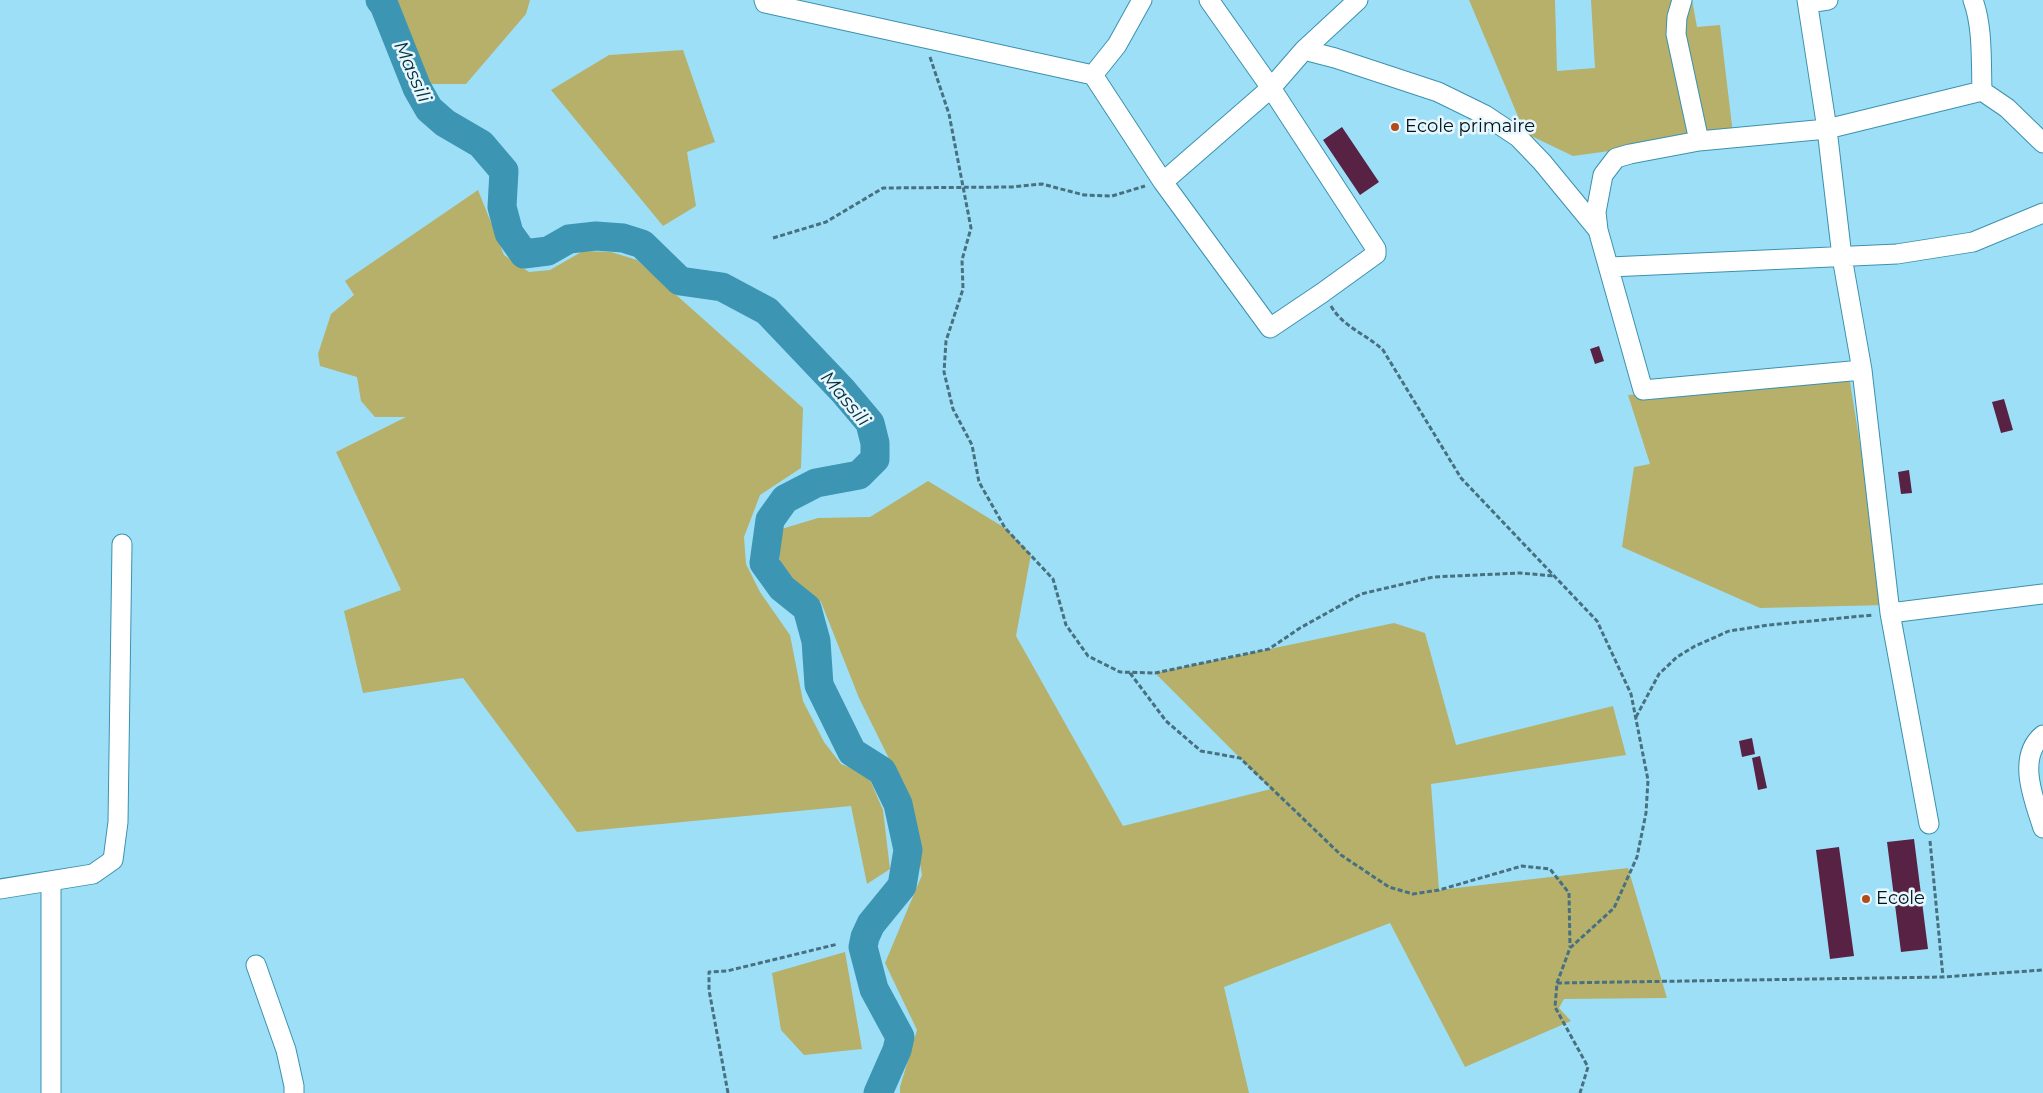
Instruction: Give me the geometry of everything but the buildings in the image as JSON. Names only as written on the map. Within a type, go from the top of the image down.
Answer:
[{"type":"street","points":[[764,0],[766,3],[1093,75],[1163,182],[1268,328],[1322,293],[1376,254],[1376,250],[1271,88],[1209,0]]},
{"type":"street","points":[[1093,75],[1117,45],[1142,0]]},
{"type":"street","points":[[1163,182],[1271,88],[1304,50],[1358,0]]},
{"type":"street","points":[[1682,0],[1677,17],[1676,34],[1699,141]]},
{"type":"street","points":[[1828,0],[1808,2],[1827,129],[1842,257],[1862,370],[1890,613],[1928,824]]},
{"type":"street","points":[[1973,0],[1976,8],[1980,47],[1982,91]]},
{"type":"street","points":[[1304,50],[1335,58],[1438,92],[1485,115],[1518,137],[1542,162],[1598,230]]},
{"type":"street","points":[[1862,370],[1643,390],[1598,230],[1596,212],[1603,175],[1616,158],[1699,141],[1827,129],[1982,91],[2007,108],[2043,144]]},
{"type":"street","points":[[1610,268],[1896,254],[1973,242],[2043,213]]},
{"type":"street","points":[[0,889],[93,874],[113,860],[118,822],[122,544]]},
{"type":"street","points":[[1890,613],[2043,594]]},
{"type":"street","points":[[2043,735],[2033,747],[2028,764],[2031,785],[2043,828]]},
{"type":"street","points":[[51,881],[51,1093]]},
{"type":"street","points":[[256,964],[286,1050],[294,1093]]},
{"type":"path","points":[[923,37],[949,114],[970,228],[962,260],[962,289],[946,341],[944,372],[953,409],[972,445],[980,482],[1005,528],[1053,579],[1066,625],[1088,656],[1120,672],[1155,674],[1269,649],[1300,628],[1361,594],[1433,577],[1520,573],[1554,576]]},
{"type":"path","points":[[773,238],[826,222],[882,188],[1012,187],[1042,184],[1084,195],[1112,196],[1163,182]]},
{"type":"path","points":[[1322,293],[1334,312],[1346,325],[1371,339],[1383,350],[1460,478],[1597,621],[1631,694],[1648,780],[1646,813],[1637,857],[1614,908],[1570,948]]},
{"type":"path","points":[[1636,717],[1659,674],[1677,657],[1695,646],[1729,631],[1769,624],[1890,613]]},
{"type":"path","points":[[1130,672],[1166,721],[1201,751],[1240,758],[1341,855],[1389,887],[1413,894],[1439,890],[1522,866],[1550,869],[1569,893],[1570,948],[1557,983],[1555,1007],[1588,1067],[1580,1093]]},
{"type":"path","points":[[1928,824],[1943,977]]},
{"type":"path","points":[[728,1093],[709,990],[709,972],[727,971],[838,944]]},
{"type":"path","points":[[1557,983],[1943,977],[2043,970]]},
{"type":"shaded area","points":[[393,0],[530,0],[526,14],[466,84],[428,84]]},
{"type":"shaded area","points":[[1469,0],[1555,0],[1557,71],[1595,68],[1591,0],[1692,0],[1697,27],[1720,25],[1733,134],[1573,156],[1525,133]]},
{"type":"shaded area","points":[[683,50],[715,142],[687,152],[696,206],[663,226],[551,90],[609,55]]},
{"type":"shaded area","points":[[478,190],[504,255],[529,272],[550,270],[583,251],[611,252],[637,260],[803,408],[801,468],[760,495],[744,537],[746,564],[760,592],[790,635],[803,701],[824,742],[841,764],[868,775],[883,810],[890,869],[867,884],[851,806],[577,832],[463,678],[363,693],[344,611],[401,590],[336,452],[406,417],[375,417],[361,401],[357,377],[320,366],[318,354],[331,314],[354,295],[345,281]]},
{"type":"shaded area","points":[[1849,376],[1886,605],[1760,608],[1622,547],[1634,467],[1650,464],[1628,395]]},
{"type":"shaded area","points":[[928,481],[1005,528],[1031,554],[1016,636],[1123,826],[1271,789],[1155,673],[1394,623],[1425,633],[1456,745],[1613,706],[1626,755],[1431,784],[1439,890],[1628,868],[1667,998],[1564,999],[1559,1008],[1571,1021],[1465,1067],[1390,923],[1224,987],[1249,1093],[900,1093],[900,1087],[917,1030],[885,963],[922,875],[908,797],[859,698],[821,602],[780,568],[778,530],[818,518],[870,517]]},
{"type":"shaded area","points":[[845,952],[862,1049],[804,1055],[781,1030],[772,973]]},
{"type":"waterway","name":"Massili","points":[[380,0],[384,5],[417,88],[429,109],[445,123],[481,144],[504,171],[502,207],[509,233],[524,254],[548,251],[569,239],[596,236],[623,238],[642,244],[680,281],[722,287],[767,311],[843,391],[870,423],[875,443],[875,459],[859,475],[816,483],[785,499],[770,520],[764,563],[782,588],[807,608],[816,641],[819,685],[852,752],[882,771],[898,804],[908,850],[902,886],[871,924],[863,947],[874,989],[900,1037],[897,1050],[878,1093]]},
{"type":"place","name":"Ecole primaire","points":[[1395,127]]},
{"type":"place","name":"Ecole","points":[[1866,899]]}]
